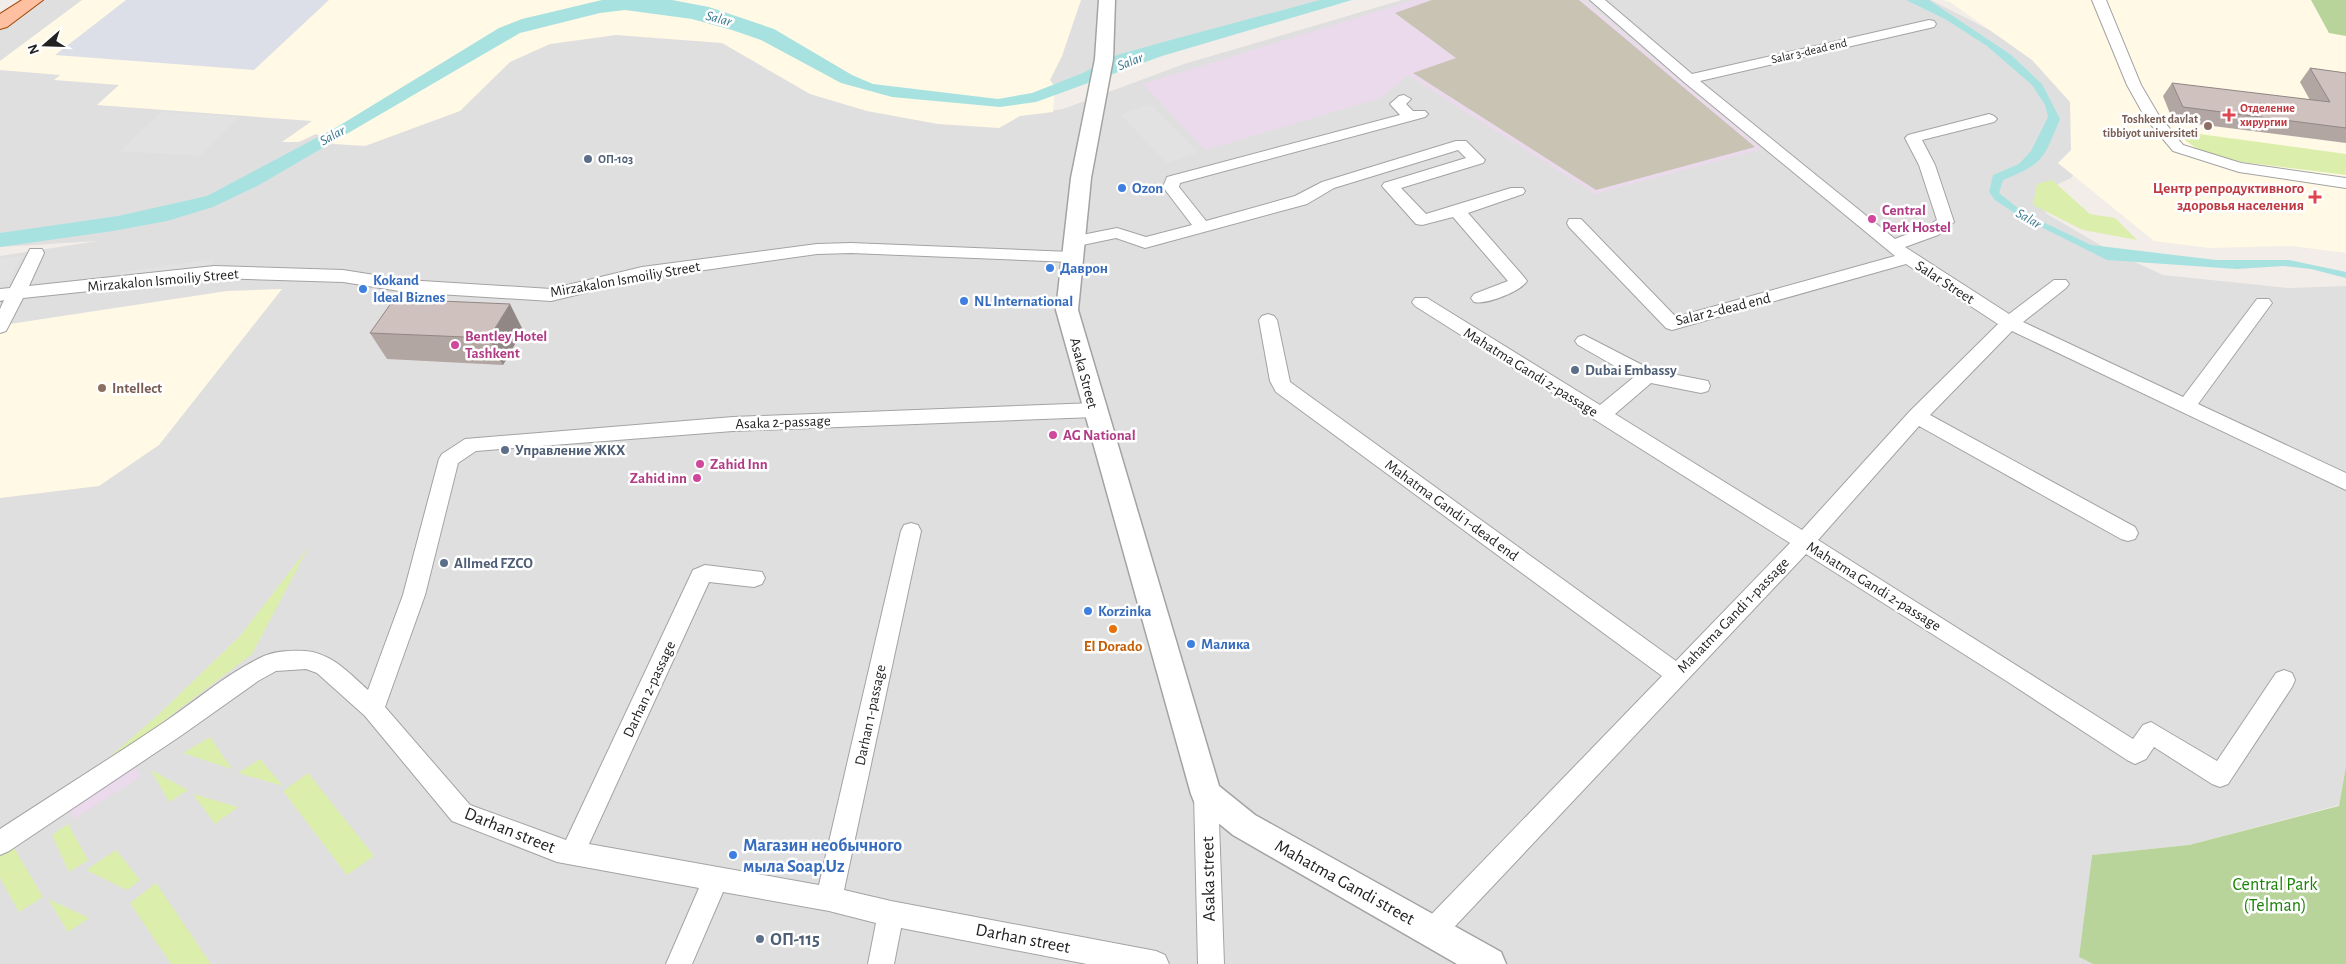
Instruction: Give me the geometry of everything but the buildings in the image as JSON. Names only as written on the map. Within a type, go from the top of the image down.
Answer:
[{"type":"main road","points":[[1,23],[27,0]]},
{"type":"main road","points":[[1,23],[34,0]]},
{"type":"street","name":"Asaka Street","points":[[1107,0],[1104,59],[1080,178],[1067,310],[1206,794]]},
{"type":"street","name":"Salar Street","points":[[1596,0],[1689,79],[1908,258],[2010,323],[2187,405],[2346,482]]},
{"type":"street","points":[[2099,0],[2134,85],[2151,116],[2178,148],[2239,167],[2346,182]]},
{"type":"street","name":"Salar 3-dead end","points":[[1689,79],[1929,24]]},
{"type":"street","points":[[1202,226],[1172,187],[1173,180],[1415,116],[1397,104],[1404,99]]},
{"type":"street","points":[[1892,246],[1932,231],[1946,222],[1927,164],[1913,138],[1989,119]]},
{"type":"street","name":"Mirzakalon Ismoiliy Street","points":[[8,294],[214,272],[343,276],[406,286],[551,295],[642,273],[817,249],[1072,250],[1117,233],[1145,243],[1301,200],[1328,185],[1459,144],[1478,158],[1390,186]]},
{"type":"street","points":[[1375,171],[1422,220],[1457,212],[1517,191]]},
{"type":"street","points":[[1457,212],[1518,281],[1516,284],[1480,298]]},
{"type":"street","name":"Salar 2-dead end","points":[[1575,224],[1672,324],[1908,258]]},
{"type":"street","points":[[0,327],[8,294],[36,253]]},
{"type":"street","name":"Mahatma Gandi 1-passage","points":[[1434,931],[1676,674],[1804,542],[1917,416],[2010,323],[2060,284]]},
{"type":"street","name":"Mahatma Gandi 2-passage","points":[[1421,302],[1600,416],[1804,542],[2137,754],[2151,732],[2220,776],[2284,680]]},
{"type":"street","points":[[2187,405],[2263,303]]},
{"type":"street","name":"Mahatma Gandi 1-dead end","points":[[1268,320],[1279,381],[1283,387],[1676,674]]},
{"type":"street","points":[[1584,341],[1647,376],[1701,386]]},
{"type":"street","points":[[1600,416],[1647,376]]},
{"type":"street","name":"Asaka 2-passage","points":[[373,708],[414,595],[449,459],[472,444],[733,424],[1095,410]]},
{"type":"street","points":[[1917,416],[2128,534]]},
{"type":"street","name":"Darhan 1-passage","points":[[830,899],[911,531]]},
{"type":"street","name":"Darhan 2-passage","points":[[573,852],[701,576],[705,573],[754,578]]},
{"type":"street","name":"Darhan street","points":[[0,843],[166,733],[250,674],[273,662],[285,660],[316,661],[330,669],[373,708],[461,813],[557,850],[830,899],[891,914],[1156,964]]},
{"type":"street","name":"Mahatma Gandi street","points":[[1206,794],[1244,825],[1434,931],[1489,964]]},
{"type":"street","name":"Asaka street","points":[[1206,794],[1211,964]]},
{"type":"street","points":[[679,964],[716,879]]},
{"type":"street","points":[[881,964],[891,914]]},
{"type":"shaded area","points":[[34,0],[1326,0],[1027,97],[1030,114],[1063,109],[1184,64],[1402,0],[1931,0],[2001,36],[2052,73],[2080,101],[2082,165],[2071,178],[2045,190],[2041,206],[2047,214],[2107,249],[2163,275],[2289,288],[2346,286],[2346,766],[2339,805],[2189,845],[2092,855],[2079,957],[2093,964],[0,964],[0,256],[98,241],[0,247],[0,23]]},
{"type":"shaded area","points":[[82,0],[1081,0],[1062,56],[1050,80],[1055,87],[1053,112],[1020,116],[999,128],[938,124],[867,111],[810,94],[722,43],[616,35],[550,44],[510,62],[460,111],[365,146],[334,144],[316,134],[299,142],[282,142],[312,121],[97,105],[119,85],[54,80],[60,75],[0,70],[0,61]]},
{"type":"shaded area","points":[[126,0],[329,0],[254,70],[55,55]]},
{"type":"shaded area","points":[[1414,0],[1584,0],[1762,149],[1595,194],[1408,75],[1381,98],[1205,150],[1143,84]]},
{"type":"shaded area","points":[[1432,0],[1579,0],[1755,147],[1596,190],[1413,73],[1456,58],[1395,13]]},
{"type":"shaded area","name":"Toshkent davlat tibbiyot universiteti","points":[[1943,0],[2346,0],[2346,253],[2292,246],[2209,248],[2154,241],[2058,163],[2071,150],[2070,102],[2032,60],[1950,2]]},
{"type":"shaded area","points":[[1151,104],[1198,152],[1166,163],[1120,114]]},
{"type":"shaded area","points":[[161,112],[239,117],[201,156],[120,151]]},
{"type":"shaded area","points":[[22,256],[9,281],[0,282],[0,259]]},
{"type":"shaded area","points":[[214,259],[210,269],[117,282],[122,272]]},
{"type":"shaded area","name":"Intellect","points":[[282,289],[159,445],[99,486],[0,498],[0,331],[3,325],[227,291]]},
{"type":"shaded area","points":[[134,765],[141,776],[74,819],[68,807]]},
{"type":"green space","points":[[2311,0],[2346,0],[2346,36],[2329,33]]},
{"type":"green space","points":[[2177,131],[2346,154],[2346,175],[2226,160],[2199,149]]},
{"type":"green space","points":[[2052,180],[2090,214],[2115,218],[2137,240],[2083,230],[2033,205],[2037,184]]},
{"type":"green space","points":[[308,548],[252,654],[61,799],[158,715],[239,637]]},
{"type":"green space","points":[[210,737],[232,769],[183,753]]},
{"type":"green space","points":[[260,759],[283,786],[238,773]]},
{"type":"green space","name":"Central Park (Telman)","points":[[2346,766],[2346,964],[2093,964],[2079,957],[2092,855],[2189,845],[2339,806]]},
{"type":"green space","points":[[151,770],[188,790],[169,802]]},
{"type":"green space","points":[[308,773],[374,856],[347,875],[283,791]]},
{"type":"green space","points":[[193,794],[238,807],[215,824]]},
{"type":"green space","points":[[68,824],[88,860],[69,872],[52,835]]},
{"type":"green space","points":[[13,846],[43,897],[19,912],[0,878],[0,854]]},
{"type":"green space","points":[[116,850],[140,880],[127,890],[86,870]]},
{"type":"green space","points":[[156,883],[211,964],[171,964],[130,903]]},
{"type":"green space","points":[[48,899],[89,918],[68,932]]},
{"type":"water","name":"Salar","points":[[602,0],[672,0],[709,7],[774,29],[852,75],[873,84],[998,99],[1032,93],[1083,73],[1117,55],[1167,41],[1320,0],[1352,0],[1162,56],[1036,102],[1000,107],[892,97],[841,83],[761,40],[692,19],[625,10],[600,13],[520,33],[259,185],[213,207],[167,221],[113,231],[0,247],[0,233],[118,216],[207,196],[337,127],[499,28],[522,19]]},
{"type":"water","name":"Salar","points":[[1906,0],[1929,0],[2011,55],[2042,84],[2060,119],[2050,143],[2041,158],[2027,169],[2003,180],[1999,193],[2024,213],[2091,245],[2216,260],[2289,260],[2346,272],[2346,278],[2311,269],[2283,266],[2237,269],[2107,260],[2019,216],[1995,200],[1989,192],[1993,175],[2019,164],[2031,151],[2048,117],[2045,105],[2032,85],[1987,46],[1945,19]]},
{"type":"place","name":"Отделение хирургии","points":[[2229,115]]},
{"type":"place","name":"Toshkent davlat tibbiyot universiteti","points":[[2208,126]]},
{"type":"place","name":"ОП-103","points":[[588,159]]},
{"type":"place","name":"Ozon","points":[[1122,188]]},
{"type":"place","name":"Центр репродуктивного здоровья населения","points":[[2315,197]]},
{"type":"place","name":"Central Perk Hostel","points":[[1872,219]]},
{"type":"place","name":"Даврон","points":[[1050,268]]},
{"type":"place","name":"Kokand Ideal Biznes","points":[[363,289]]},
{"type":"place","name":"NL International","points":[[964,301]]},
{"type":"place","name":"Bentley Hotel Tashkent","points":[[455,345]]},
{"type":"place","name":"Dubai Embassy","points":[[1575,370]]},
{"type":"place","name":"Intellect","points":[[102,388]]},
{"type":"place","name":"AG National","points":[[1053,435]]},
{"type":"place","name":"Управление ЖКХ","points":[[505,450]]},
{"type":"place","name":"Zahid Inn","points":[[700,464]]},
{"type":"place","name":"Zahid inn","points":[[697,478]]},
{"type":"place","name":"Allmed FZCO","points":[[444,563]]},
{"type":"place","name":"Korzinka","points":[[1088,611]]},
{"type":"place","name":"El Dorado","points":[[1113,629]]},
{"type":"place","name":"Малика","points":[[1191,644]]},
{"type":"place","name":"Магазин необычного мыла Soap.Uz","points":[[733,855]]},
{"type":"place","name":"ОП-115","points":[[760,939]]}]
